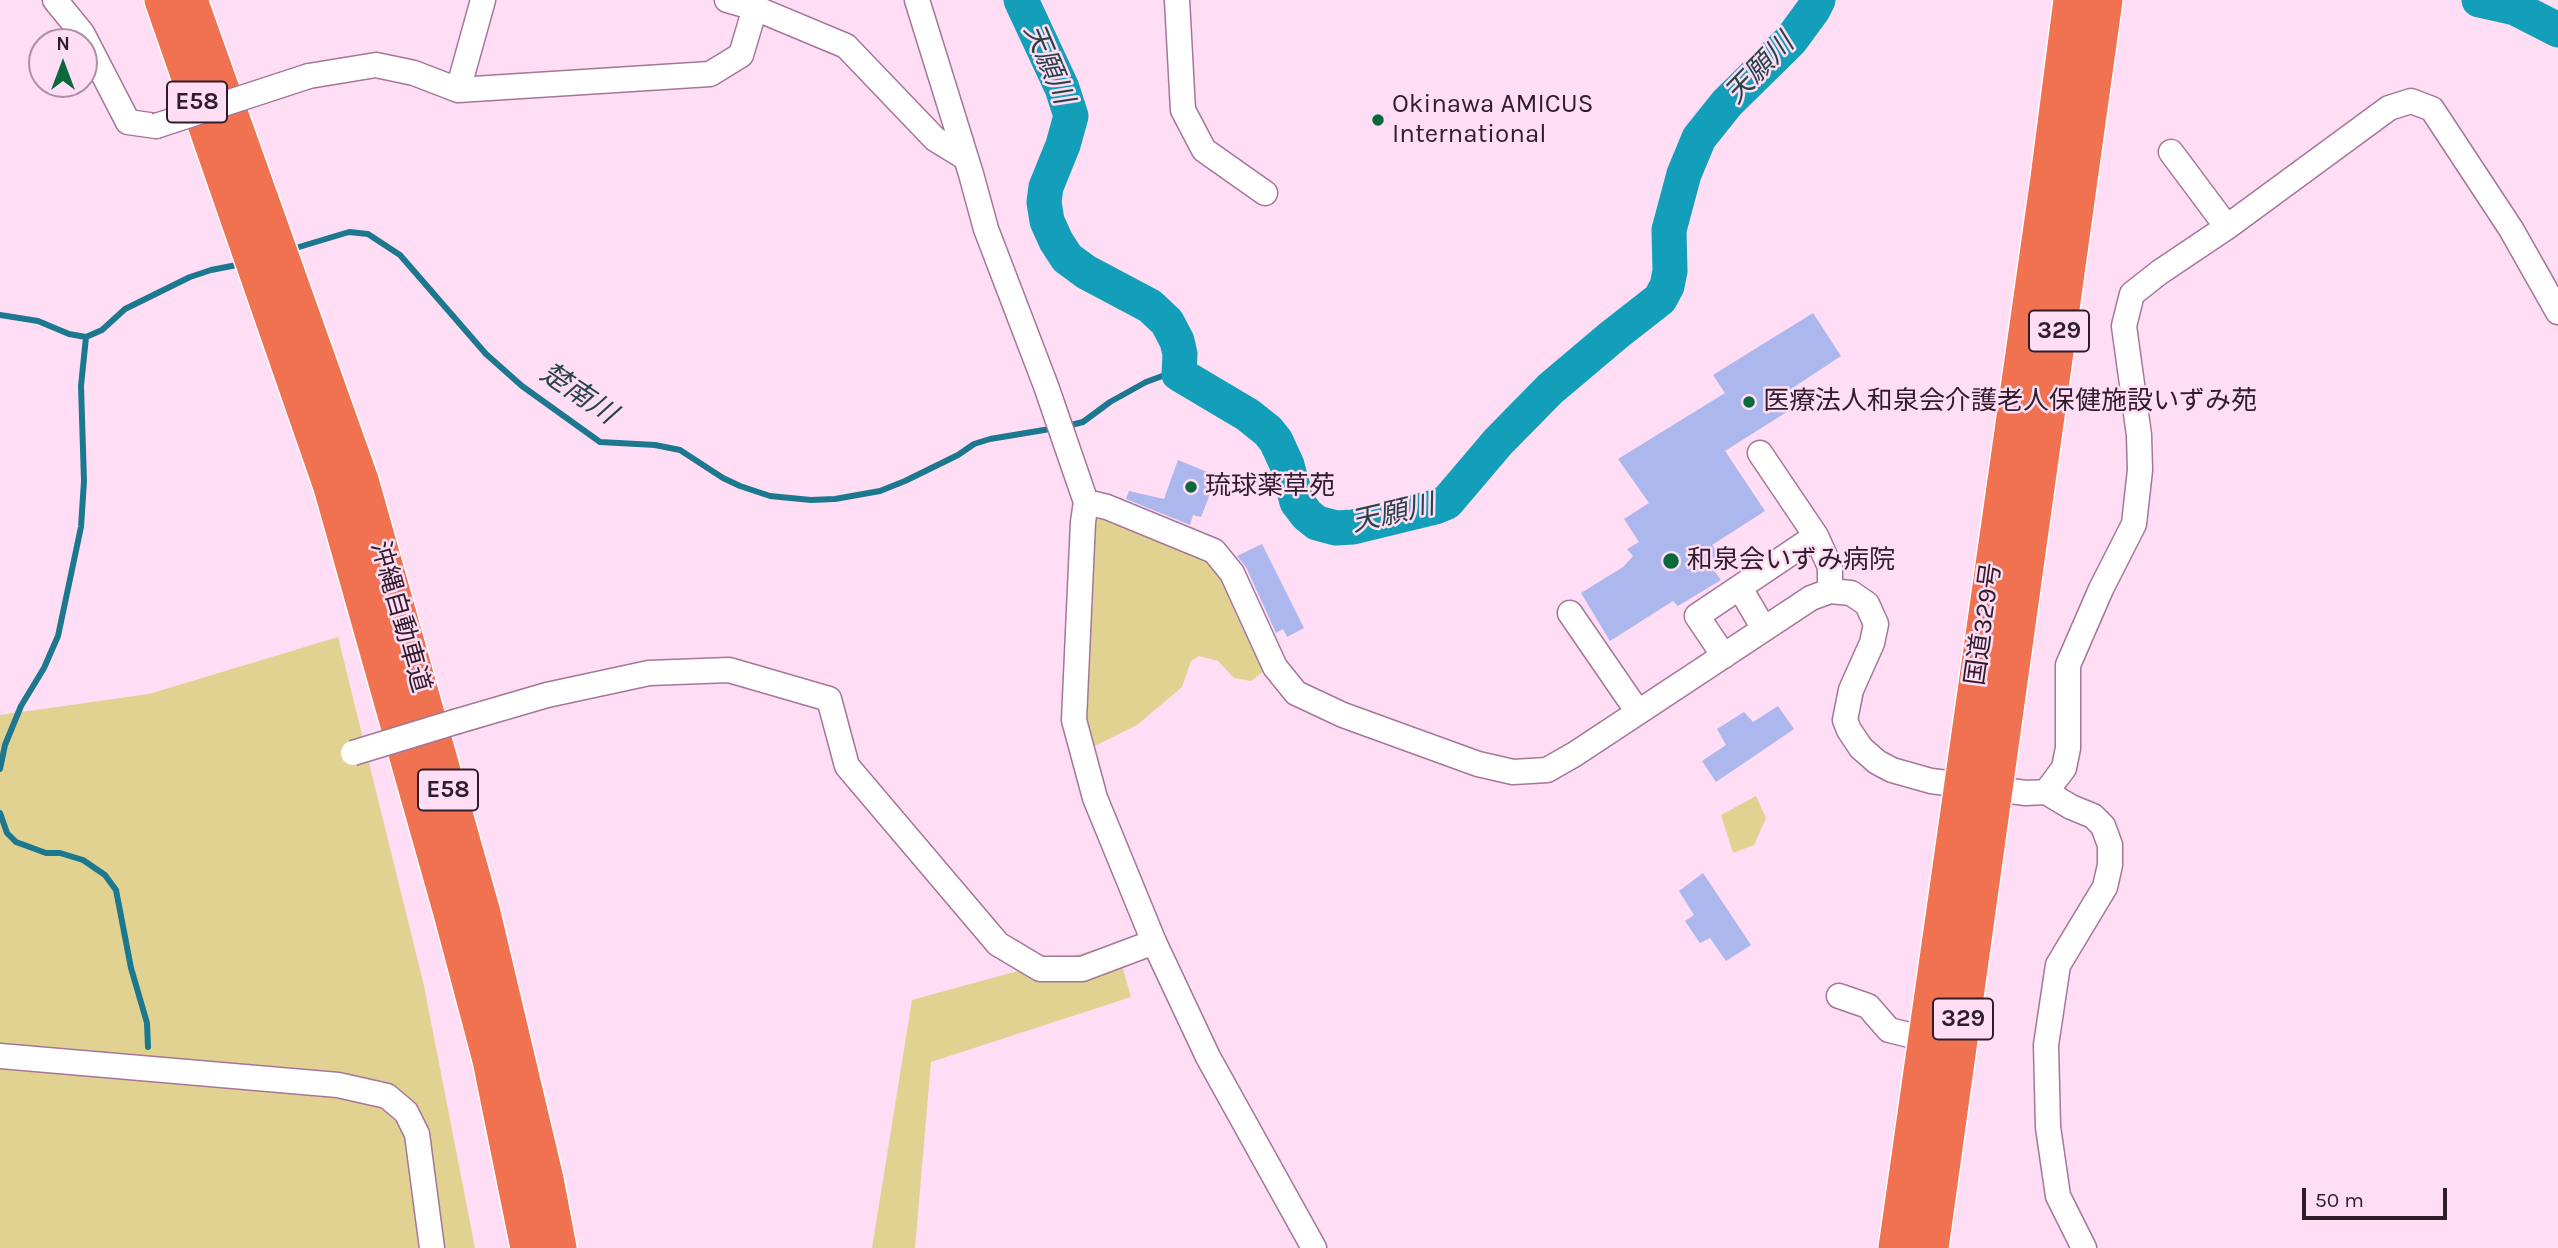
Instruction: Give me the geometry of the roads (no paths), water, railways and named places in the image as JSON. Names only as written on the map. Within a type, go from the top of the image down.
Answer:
[{"type":"highway","name":"沖縄自動車道","points":[[162,0],[246,200],[298,344],[360,480],[483,913],[547,1179],[559,1248]]},
{"type":"highway","name":"沖縄自動車道","points":[[190,0],[246,200]]},
{"type":"highway","name":"国道329号","points":[[1896,1248],[2071,0]]},
{"type":"highway","name":"国道329号","points":[[1931,1248],[2105,0]]},
{"type":"highway","name":"沖縄自動車道","points":[[298,344],[331,487],[448,900],[490,1060],[528,1248]]},
{"type":"street","points":[[55,0],[82,33],[128,122],[156,126],[309,76],[376,65],[414,73],[458,90],[710,74],[741,55],[755,8]]},
{"type":"street","points":[[458,90],[483,0]]},
{"type":"street","points":[[727,0],[755,8],[846,46],[935,139],[966,158]]},
{"type":"street","points":[[917,0],[986,229],[1042,373],[1086,502],[1074,720],[1095,798],[1154,942],[1208,1057],[1314,1248]]},
{"type":"street","points":[[1177,0],[1183,110],[1204,150],[1265,193]]},
{"type":"street","points":[[2046,792],[2064,768],[2068,748],[2068,665],[2101,589],[2134,524],[2140,470],[2139,435],[2124,326],[2133,294],[2389,108],[2411,101],[2432,109],[2511,229],[2558,312]]},
{"type":"street","points":[[2171,152],[2227,227]]},
{"type":"street","points":[[1760,453],[1816,536],[1830,579],[1867,604],[1876,624],[1872,643],[1851,690],[1846,720],[1861,748],[1877,762],[1892,770],[1931,781],[2026,793],[2046,792],[2093,816],[2103,826],[2110,845],[2110,865],[2105,887],[2058,965],[2046,1045],[2048,1127],[2059,1196],[2084,1248]]},
{"type":"street","points":[[1086,502],[1107,507],[1214,551],[1232,572],[1275,667],[1296,693],[1343,715],[1478,764],[1513,772],[1547,769],[1638,712],[1720,650],[1811,598],[1830,579]]},
{"type":"street","points":[[1720,650],[1698,616],[1816,536]]},
{"type":"street","points":[[1740,588],[1761,625]]},
{"type":"street","points":[[1570,613],[1638,712]]},
{"type":"street","points":[[353,753],[547,695],[649,673],[729,670],[829,699],[847,766],[998,944],[1040,969],[1082,969],[1154,942]]},
{"type":"street","points":[[1839,996],[1868,1006],[1889,1030],[1926,1039]]},
{"type":"street","points":[[0,1056],[338,1085],[387,1096],[406,1112],[417,1134],[432,1248]]},
{"type":"waterway","name":"天願川","points":[[1021,0],[1062,88],[1071,116],[1046,187],[1044,202],[1047,221],[1056,241],[1067,258],[1086,272],[1150,306],[1167,322],[1177,341],[1180,354],[1179,374],[1248,415],[1268,431],[1276,441],[1287,465],[1297,502],[1317,523],[1336,528],[1353,527],[1447,502],[1498,442],[1550,389],[1660,299],[1667,286],[1670,271],[1669,230],[1684,174],[1699,138],[1727,103],[1791,40],[1818,0]]},
{"type":"waterway","name":"天願川","points":[[2479,0],[2515,8],[2558,30]]},
{"type":"waterway","name":"天願川","points":[[2497,0],[2498,4]]},
{"type":"waterway","name":"楚南川","points":[[289,250],[349,232],[368,234],[400,255],[486,354],[522,386],[600,442],[655,445],[680,450],[723,478],[770,496],[811,500],[835,499],[880,491],[958,455],[974,444],[1056,428]]},
{"type":"waterway","name":"楚南川","points":[[0,315],[38,321],[69,334],[86,337],[102,330],[125,309],[190,277],[242,264]]},
{"type":"waterway","points":[[0,769],[5,745],[21,706],[44,668],[58,636],[81,527],[84,481],[81,386],[86,337]]},
{"type":"waterway","name":"楚南川","points":[[1067,426],[1083,422],[1110,402],[1146,382],[1165,375],[1179,374]]},
{"type":"waterway","points":[[0,813],[7,833],[16,842],[46,853],[60,853],[83,860],[105,875],[116,890],[131,968],[147,1023],[148,1047]]},
{"type":"place","name":"Okinawa AMICUS International","points":[[1378,120]]},
{"type":"place","name":"医療法人和泉会介護老人保健施設いずみ苑","points":[[1749,402]]},
{"type":"place","name":"琉球薬草苑","points":[[1191,487]]},
{"type":"place","name":"和泉会いずみ病院","points":[[1671,561]]}]
